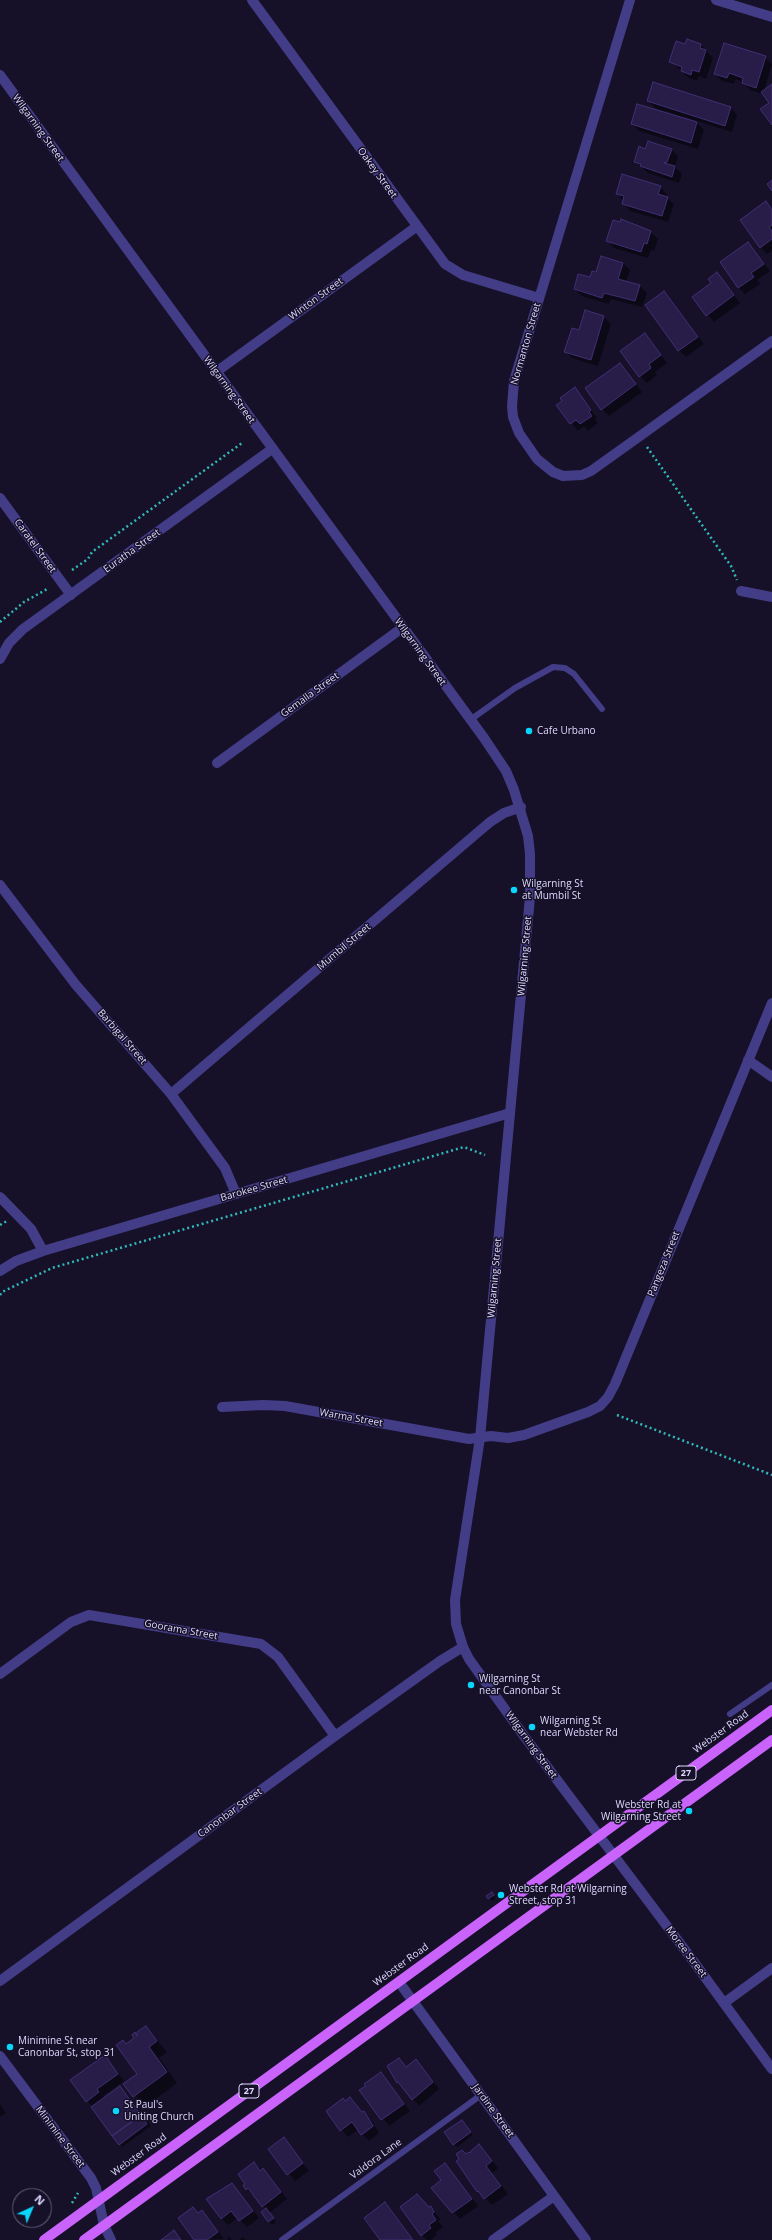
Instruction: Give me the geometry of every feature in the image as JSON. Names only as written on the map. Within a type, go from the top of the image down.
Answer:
[{"type":"main road","name":"Webster Road","points":[[44,2240],[772,1710]]},
{"type":"main road","name":"27","points":[[84,2240],[772,1740]]},
{"type":"street","name":"Oakey Street","points":[[252,0],[437,256],[453,270],[539,298]]},
{"type":"street","name":"Normanton Street","points":[[630,0],[539,298],[512,394],[513,416],[528,447],[544,466],[553,472],[573,476],[591,471],[772,341]]},
{"type":"street","points":[[716,0],[772,17]]},
{"type":"street","name":"Wilgarning Street","points":[[0,75],[470,720],[506,771],[521,807],[528,836],[531,882],[480,1438],[455,1600],[456,1624],[463,1647],[524,1736],[599,1836]]},
{"type":"street","name":"Winton Street","points":[[216,372],[416,227]]},
{"type":"street","name":"Euratha Street","points":[[0,660],[8,642],[15,636],[272,449]]},
{"type":"street","name":"Caratel Street","points":[[0,498],[71,595]]},
{"type":"street","points":[[741,591],[772,597]]},
{"type":"street","name":"Gemalla Street","points":[[217,763],[402,628]]},
{"type":"street","name":"Mumbil Street","points":[[171,1094],[490,822],[521,807]]},
{"type":"street","name":"Barbigal Street","points":[[0,885],[76,985],[171,1094],[225,1168],[236,1194]]},
{"type":"street","name":"Pangeza Street","points":[[480,1438],[508,1438],[524,1435],[588,1412],[600,1406],[608,1397],[772,1003]]},
{"type":"street","points":[[748,1060],[772,1077]]},
{"type":"street","name":"Barokee Street","points":[[0,1271],[16,1261],[43,1251],[510,1113]]},
{"type":"street","points":[[0,1197],[31,1229],[43,1251]]},
{"type":"street","name":"Warma Street","points":[[222,1408],[263,1404],[285,1406],[469,1439],[480,1438]]},
{"type":"street","name":"Goorama Street","points":[[0,1674],[71,1622],[89,1615],[261,1644],[278,1657],[335,1736]]},
{"type":"street","name":"Canonbar Street","points":[[0,1981],[335,1736],[440,1661],[463,1647]]},
{"type":"street","name":"Moree Street","points":[[599,1836],[772,2069]]},
{"type":"street","points":[[724,2003],[772,1968]]},
{"type":"street","name":"Jardine Street","points":[[399,1982],[586,2240]]},
{"type":"street","name":"Minimine Street","points":[[0,2056],[91,2178],[104,2225],[111,2240]]},
{"type":"street","points":[[493,2240],[554,2196]]},
{"type":"lane","points":[[470,720],[515,688],[553,667],[565,668],[574,674],[602,709]]},
{"type":"lane","name":"Webster Road","points":[[730,1714],[772,1685]]},
{"type":"lane","name":"Valdora Lane","points":[[282,2240],[481,2095]]},
{"type":"path","points":[[640,436],[731,566],[741,591]]},
{"type":"path","points":[[72,570],[88,559],[92,552],[242,443]]},
{"type":"path","points":[[0,622],[24,602],[49,588]]},
{"type":"path","points":[[0,1296],[2,1292],[52,1268],[464,1147],[484,1155]]},
{"type":"path","points":[[617,1415],[772,1474]]},
{"type":"path","points":[[72,2203],[78,2193]]},
{"type":"building","points":[[687,39],[701,44],[700,48],[706,50],[699,72],[692,70],[691,75],[681,71],[682,67],[669,62],[676,41],[685,44]]},
{"type":"building","points":[[724,43],[766,56],[756,88],[742,83],[743,78],[729,73],[727,78],[714,74]]},
{"type":"building","points":[[653,82],[731,107],[725,126],[647,101]]},
{"type":"building","points":[[772,84],[772,125],[760,109],[769,103],[761,92]]},
{"type":"building","points":[[637,104],[697,122],[691,143],[631,124]]},
{"type":"building","points":[[648,141],[672,149],[667,162],[664,163],[675,166],[672,177],[640,166],[641,164],[634,162],[639,146],[645,149]]},
{"type":"building","points":[[622,174],[661,186],[658,194],[668,197],[662,216],[622,204],[624,196],[616,194]]},
{"type":"building","points":[[772,180],[772,191],[767,184]]},
{"type":"building","points":[[766,201],[772,210],[772,225],[769,227],[772,231],[772,239],[760,248],[740,220]]},
{"type":"building","points":[[621,219],[651,231],[647,244],[644,243],[641,252],[606,241],[613,220],[620,222]]},
{"type":"building","points":[[748,242],[764,264],[751,273],[754,277],[738,288],[720,262]]},
{"type":"building","points":[[601,256],[623,263],[618,279],[640,285],[635,301],[604,293],[602,298],[574,289],[578,274],[590,277],[592,271],[596,272]]},
{"type":"building","points":[[717,272],[734,295],[706,316],[692,297],[711,283],[708,279]]},
{"type":"building","points":[[664,291],[698,337],[678,351],[645,305]]},
{"type":"building","points":[[585,310],[604,316],[591,360],[564,352],[572,328],[579,330]]},
{"type":"building","points":[[645,333],[661,355],[649,364],[651,368],[639,377],[620,351]]},
{"type":"building","points":[[620,363],[636,384],[601,410],[585,388]]},
{"type":"building","points":[[575,387],[591,410],[589,412],[592,416],[580,424],[576,420],[570,424],[556,405],[562,401],[560,398]]},
{"type":"building","points":[[492,1892],[494,1895],[488,1899],[486,1896]]},
{"type":"building","points":[[146,2026],[157,2041],[149,2047],[167,2072],[133,2097],[123,2084],[137,2074],[116,2045],[123,2040],[126,2044],[134,2038],[132,2035],[135,2032],[137,2036],[137,2032]]},
{"type":"building","points":[[105,2055],[118,2074],[97,2089],[99,2092],[86,2102],[70,2080]]},
{"type":"building","points":[[399,2058],[406,2067],[416,2059],[433,2082],[412,2100],[398,2082],[397,2083],[387,2066]]},
{"type":"building","points":[[381,2072],[404,2104],[381,2120],[359,2090],[366,2086],[364,2084]]},
{"type":"building","name":"St Paul's Uniting Church","points":[[120,2086],[141,2115],[112,2136],[91,2107]]},
{"type":"building","points":[[350,2097],[362,2112],[364,2111],[373,2126],[361,2135],[352,2122],[340,2131],[326,2111],[343,2098],[345,2101]]},
{"type":"building","points":[[141,2115],[147,2124],[119,2145],[112,2136]]},
{"type":"building","points":[[462,2120],[471,2132],[453,2145],[444,2132]]},
{"type":"building","points":[[284,2137],[303,2163],[287,2175],[268,2149]]},
{"type":"building","points":[[479,2144],[492,2161],[486,2166],[501,2186],[484,2199],[478,2191],[477,2192],[456,2161],[459,2159],[456,2154],[462,2150],[466,2154],[469,2152],[470,2153]]},
{"type":"building","points":[[254,2162],[260,2171],[263,2168],[281,2192],[262,2207],[248,2188],[246,2190],[243,2185],[245,2184],[238,2174]]},
{"type":"building","points":[[445,2163],[472,2199],[452,2213],[431,2188],[441,2180],[434,2171]]},
{"type":"building","points":[[232,2183],[253,2211],[239,2221],[231,2211],[221,2219],[206,2199]]},
{"type":"building","points":[[417,2194],[429,2207],[431,2206],[434,2212],[432,2214],[436,2220],[429,2225],[431,2228],[421,2236],[400,2207]]},
{"type":"building","points":[[385,2202],[413,2240],[380,2240],[364,2218]]},
{"type":"building","points":[[193,2207],[198,2213],[202,2210],[218,2232],[207,2240],[194,2240],[178,2218]]},
{"type":"building","points":[[266,2208],[274,2218],[268,2222],[261,2212]]},
{"type":"building","points":[[174,2230],[181,2240],[161,2240]]},
{"type":"place","name":"Cafe Urbano","points":[[529,731]]},
{"type":"place","name":"Wilgarning St at Mumbil St","points":[[514,890]]},
{"type":"place","name":"Wilgarning St near Canonbar St","points":[[471,1685]]},
{"type":"place","name":"Wilgarning St near Webster Rd","points":[[532,1727]]},
{"type":"place","name":"Webster Rd at Wilgarning Street","points":[[689,1811]]},
{"type":"place","name":"Webster Rd at Wilgarning Street, stop 31","points":[[501,1895]]},
{"type":"place","name":"Minimine St near Canonbar St, stop 31","points":[[10,2047]]},
{"type":"place","name":"St Paul's Uniting Church","points":[[116,2111]]}]
